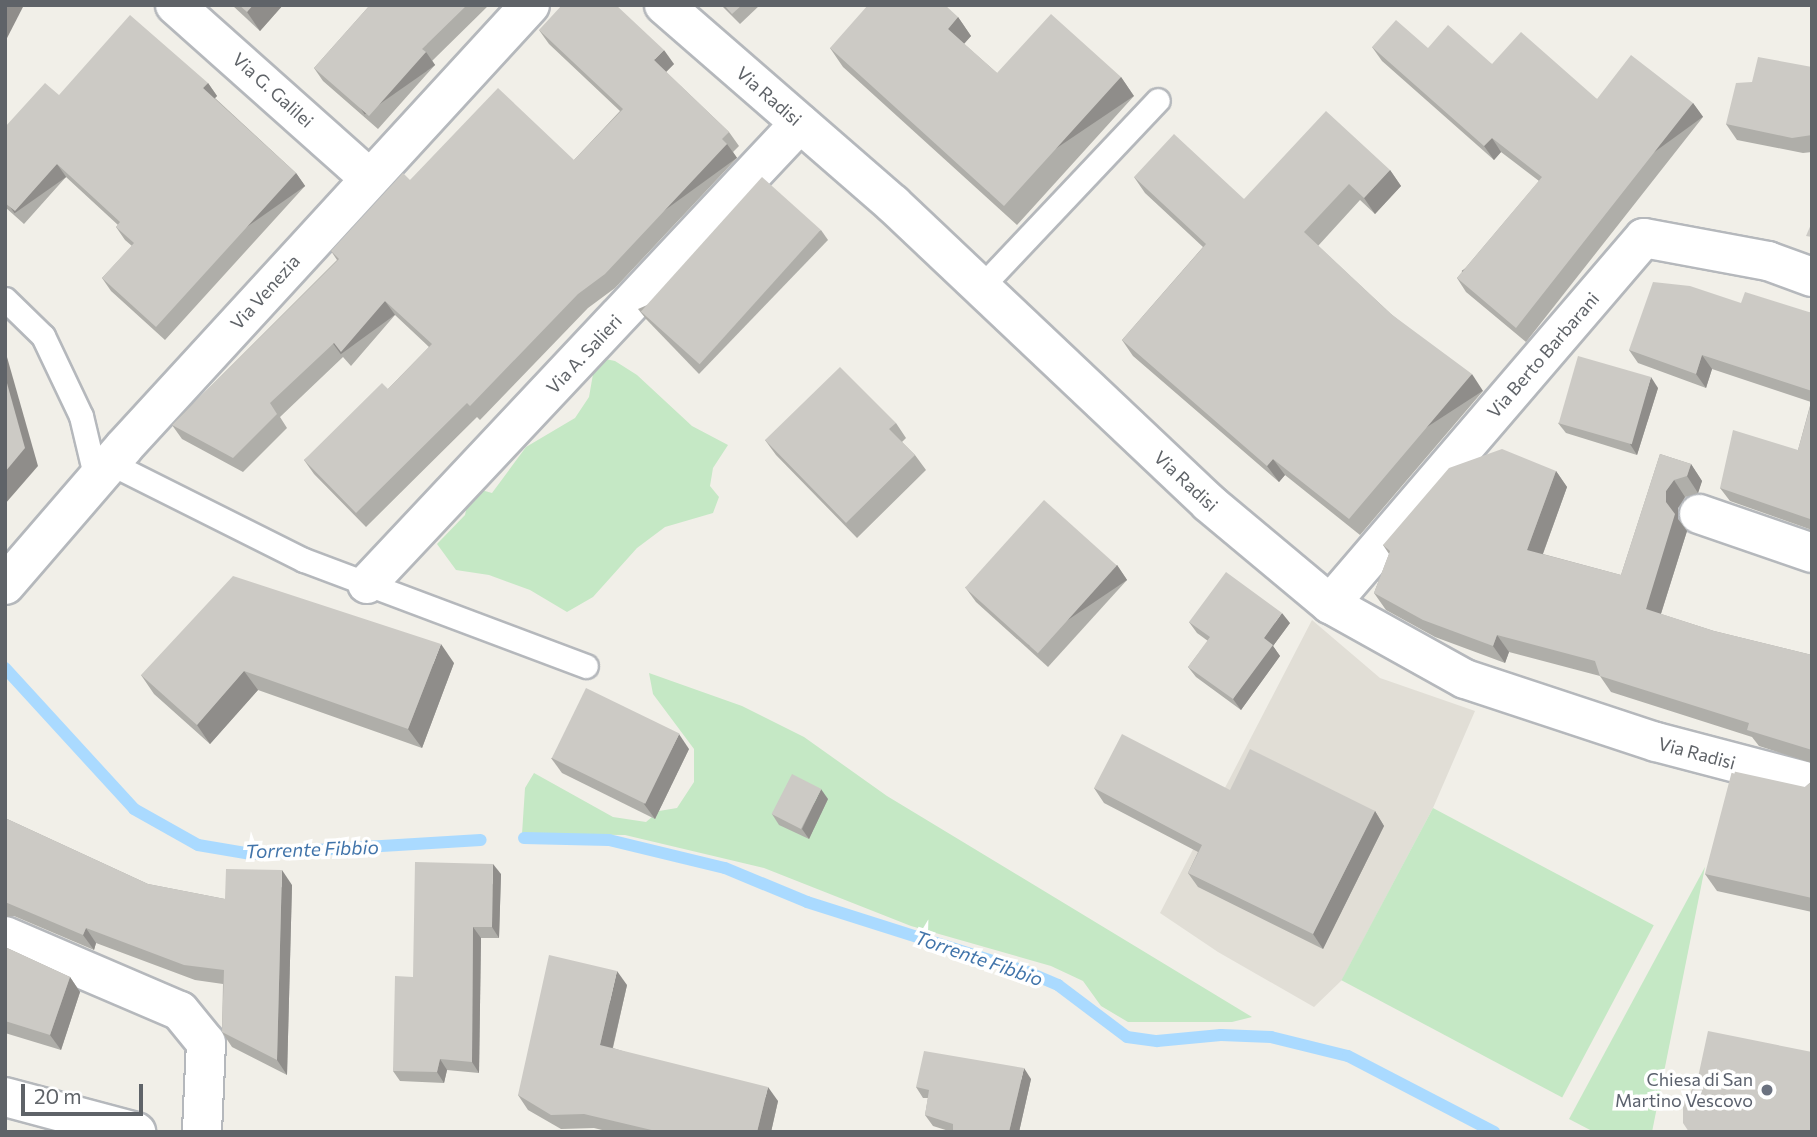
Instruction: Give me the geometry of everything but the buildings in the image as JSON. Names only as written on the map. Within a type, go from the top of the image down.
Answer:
[{"type":"street","name":"Via G. Galilei","points":[[176,5],[369,178]]},
{"type":"street","name":"Via Venezia","points":[[5,585],[103,471],[530,5]]},
{"type":"street","name":"Via Radisi","points":[[664,5],[800,123],[981,287],[1209,503],[1330,604],[1465,679],[1656,742],[1812,783]]},
{"type":"street","name":"Via A. Salieri","points":[[367,584],[800,123]]},
{"type":"street","name":"Via Berto Barbarani","points":[[1330,604],[1644,238],[1768,261],[1812,277]]},
{"type":"street","points":[[1699,514],[1812,553]]},
{"type":"street","points":[[5,936],[180,1011],[206,1043],[202,1132]]},
{"type":"street","points":[[5,1097],[136,1132]]},
{"type":"lane","points":[[981,287],[1158,100]]},
{"type":"lane","points":[[5,299],[43,336],[81,416],[103,471],[304,560],[586,666]]},
{"type":"shaded area","points":[[1312,620],[1380,678],[1475,711],[1433,808],[1342,980],[1314,1007],[1218,952],[1160,913]]},
{"type":"green space","points":[[596,357],[615,361],[637,375],[692,426],[728,445],[713,468],[710,486],[719,497],[713,513],[665,527],[637,548],[593,597],[567,612],[530,590],[489,575],[456,570],[437,544],[465,515],[471,487],[492,493],[526,447],[575,418],[589,397]]},
{"type":"green space","points":[[649,673],[742,706],[804,737],[887,796],[1252,1017],[1232,1022],[1128,1022],[1101,1006],[1083,981],[1051,966],[911,926],[764,868],[625,835],[522,834],[525,788],[534,773],[613,817],[646,822],[659,811],[677,808],[694,782],[694,749],[653,694]]},
{"type":"green space","points":[[1433,808],[1654,925],[1562,1098],[1341,980]]},
{"type":"green space","points":[[1705,867],[1652,1132],[1594,1132],[1569,1119]]},
{"type":"waterway","name":"Torrente Fibbio","points":[[5,668],[134,809],[198,845],[251,854],[481,840]]},
{"type":"waterway","name":"Torrente Fibbio","points":[[524,838],[609,840],[725,868],[807,902],[1025,971],[1058,985],[1127,1037],[1157,1041],[1221,1035],[1271,1037],[1348,1056],[1494,1132]]},
{"type":"place","name":"Chiesa di San Martino Vescovo","points":[[1767,1090]]}]
